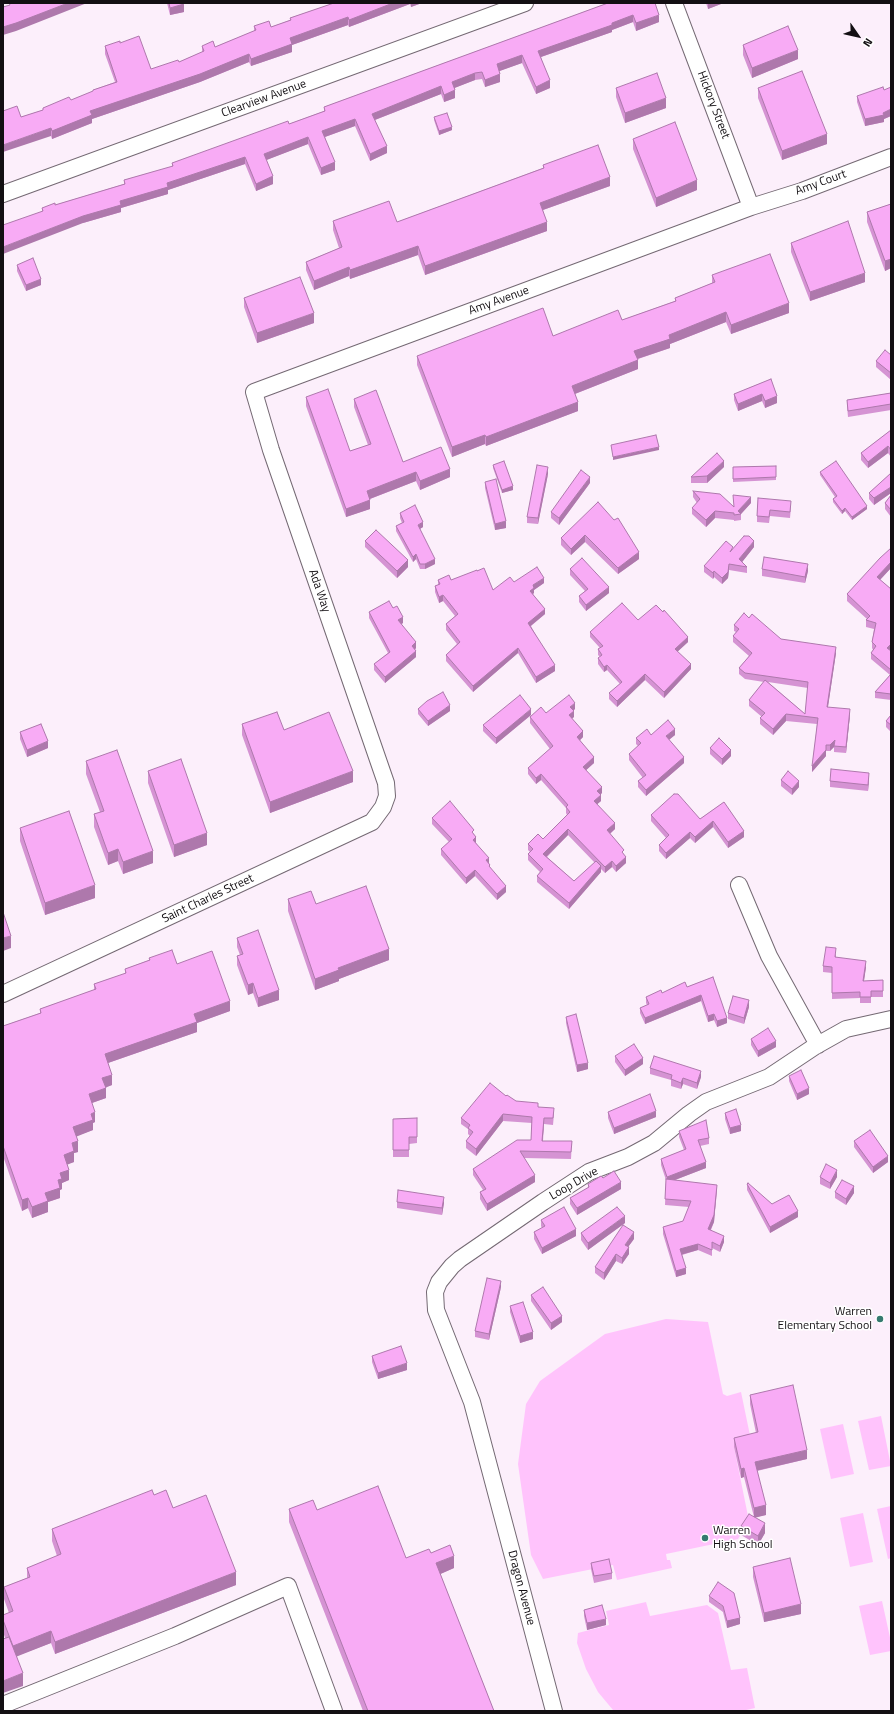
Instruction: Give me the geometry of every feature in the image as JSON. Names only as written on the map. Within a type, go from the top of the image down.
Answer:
[{"type":"street","name":"Clearview Avenue","points":[[3,194],[525,3]]},
{"type":"street","name":"Hickory Street","points":[[674,3],[751,206]]},
{"type":"street","name":"Amy Court","points":[[751,206],[802,191],[891,157]]},
{"type":"street","name":"Amy Avenue","points":[[255,398],[254,392],[751,206]]},
{"type":"street","name":"Ada Way","points":[[255,398],[271,450],[386,783]]},
{"type":"street","name":"Saint Charles Street","points":[[3,994],[372,822],[383,807],[387,796],[386,783]]},
{"type":"street","points":[[739,885],[773,963],[818,1045]]},
{"type":"street","name":"Loop Drive","points":[[488,1466],[466,1384],[436,1310],[436,1292],[445,1274],[460,1259],[582,1176],[645,1148],[706,1102],[769,1077],[818,1045],[846,1029],[891,1019]]},
{"type":"street","name":"Dragon Avenue","points":[[488,1466],[554,1711]]},
{"type":"street","points":[[3,1705],[175,1636],[288,1586],[334,1711]]},
{"type":"shaded area","points":[[666,1319],[708,1322],[723,1394],[727,1396],[741,1392],[752,1445],[734,1447],[749,1521],[738,1539],[666,1554],[667,1560],[670,1560],[672,1568],[617,1580],[613,1565],[543,1579],[531,1555],[518,1464],[526,1404],[540,1381],[605,1334]]},
{"type":"shaded area","points":[[881,1416],[891,1466],[869,1470],[858,1421]]},
{"type":"shaded area","points":[[843,1424],[854,1474],[831,1479],[820,1429]]},
{"type":"shaded area","points":[[891,1506],[891,1558],[888,1559],[877,1509]]},
{"type":"shaded area","points":[[863,1513],[873,1562],[850,1567],[840,1518]]},
{"type":"shaded area","points":[[882,1601],[891,1642],[891,1651],[870,1655],[859,1606]]},
{"type":"shaded area","points":[[646,1602],[650,1616],[707,1605],[718,1613],[731,1670],[747,1668],[755,1708],[742,1711],[613,1710],[598,1692],[586,1669],[577,1643],[578,1633],[609,1625],[606,1611]]},
{"type":"building","points":[[9,3],[68,3],[3,27],[3,7],[10,5]]},
{"type":"building","points":[[169,3],[183,3],[184,4],[170,8]]},
{"type":"building","points":[[334,3],[393,3],[349,20],[348,17],[290,38],[292,44],[251,59],[249,54],[200,74],[90,111],[92,115],[52,131],[51,128],[3,145],[3,111],[17,106],[21,117],[43,110],[43,108],[69,97],[71,100],[93,90],[117,82],[105,46],[120,41],[120,43],[139,36],[151,69],[178,60],[179,62],[204,51],[202,46],[213,41],[215,47],[256,30],[254,26],[269,21],[271,27],[291,20],[290,18]]},
{"type":"building","points":[[608,3],[655,3],[659,15],[636,23],[633,15],[612,23],[612,25],[538,51],[550,80],[536,87],[522,55],[497,64],[500,74],[485,80],[482,72],[475,73],[452,82],[455,90],[444,95],[441,86],[372,114],[387,146],[370,154],[355,119],[322,131],[335,162],[321,168],[308,137],[264,154],[273,176],[256,184],[245,157],[167,183],[168,187],[120,201],[121,205],[83,216],[3,247],[3,225],[43,211],[42,208],[125,184],[124,180],[173,166],[172,163],[288,121],[289,124],[325,111],[324,107]]},
{"type":"building","points":[[788,26],[798,50],[752,68],[743,45]]},
{"type":"building","points":[[802,71],[827,134],[782,151],[758,88]]},
{"type":"building","points":[[657,73],[666,98],[625,113],[616,88]]},
{"type":"building","points":[[883,87],[884,90],[891,87],[891,109],[883,113],[884,115],[865,119],[857,96]]},
{"type":"building","points":[[447,113],[452,127],[439,131],[434,117]]},
{"type":"building","points":[[675,122],[697,180],[656,198],[633,139]]},
{"type":"building","points":[[598,145],[610,177],[540,203],[547,222],[425,266],[418,246],[350,270],[349,267],[314,281],[306,262],[342,247],[333,221],[389,201],[397,222],[544,168],[543,165]]},
{"type":"building","points":[[891,204],[891,259],[885,261],[867,212]]},
{"type":"building","points":[[848,221],[865,273],[810,292],[791,243]]},
{"type":"building","points":[[770,254],[789,303],[731,325],[726,312],[669,335],[670,339],[634,351],[638,360],[572,386],[578,402],[486,437],[485,435],[452,447],[417,356],[543,308],[553,336],[618,310],[622,320],[676,301],[675,298],[715,282],[712,275]]},
{"type":"building","points":[[33,258],[41,279],[26,285],[17,265]]},
{"type":"building","points":[[300,277],[314,313],[257,333],[244,298]]},
{"type":"building","points":[[885,350],[891,355],[891,373],[876,361]]},
{"type":"building","points":[[771,379],[777,396],[765,401],[762,394],[738,404],[734,394]]},
{"type":"building","points":[[328,389],[350,451],[371,444],[354,399],[376,390],[403,462],[441,447],[450,469],[420,481],[416,472],[367,491],[370,500],[346,509],[306,397]]},
{"type":"building","points":[[891,393],[891,404],[848,411],[847,400]]},
{"type":"building","points":[[891,430],[891,450],[888,446],[868,462],[861,453]]},
{"type":"building","points":[[656,435],[659,447],[613,457],[611,445]]},
{"type":"building","points":[[717,453],[724,461],[707,476],[691,477]]},
{"type":"building","points":[[504,461],[513,486],[502,490],[493,465]]},
{"type":"building","points":[[836,461],[867,506],[852,517],[845,508],[842,511],[833,499],[837,496],[820,472]]},
{"type":"building","points":[[537,465],[548,467],[538,518],[527,517]]},
{"type":"building","points":[[776,466],[776,477],[733,479],[733,467]]},
{"type":"building","points":[[581,470],[590,477],[559,518],[551,512]]},
{"type":"building","points":[[891,473],[891,487],[874,498],[869,493]]},
{"type":"building","points":[[496,479],[506,521],[495,524],[485,482]]},
{"type":"building","points":[[693,491],[720,494],[734,507],[733,495],[751,497],[738,511],[741,514],[734,515],[734,513],[715,511],[706,520],[692,508],[700,499]]},
{"type":"building","points":[[891,495],[891,510],[885,503]]},
{"type":"building","points":[[758,498],[791,501],[790,512],[770,510],[769,517],[757,516]]},
{"type":"building","points":[[598,502],[614,520],[618,518],[639,552],[618,568],[585,535],[571,549],[561,538]]},
{"type":"building","points":[[415,505],[423,522],[418,525],[435,559],[425,564],[420,564],[416,554],[413,557],[396,526],[404,522],[400,513]]},
{"type":"building","points":[[376,530],[408,560],[397,571],[365,541]]},
{"type":"building","points":[[744,536],[749,536],[754,541],[739,559],[747,567],[729,564],[728,572],[722,578],[714,571],[713,573],[704,566],[726,541],[733,547],[730,552]]},
{"type":"building","points":[[891,548],[891,562],[877,577],[891,589],[891,644],[887,648],[891,651],[891,670],[871,653],[876,646],[872,642],[876,623],[866,620],[870,616],[847,594]]},
{"type":"building","points":[[764,557],[808,564],[805,577],[762,569]]},
{"type":"building","points":[[582,558],[609,587],[586,605],[579,596],[588,589],[570,569]]},
{"type":"building","points":[[537,567],[544,578],[533,585],[534,588],[530,591],[545,609],[528,623],[555,665],[536,677],[518,648],[473,686],[446,655],[460,642],[446,624],[458,614],[443,595],[439,597],[435,586],[440,584],[438,580],[449,575],[451,580],[484,568],[493,590],[510,577],[514,582]]},
{"type":"building","points":[[389,601],[393,608],[397,606],[403,617],[398,620],[416,642],[412,646],[416,651],[385,677],[374,664],[390,652],[369,612]]},
{"type":"building","points":[[622,603],[638,620],[656,605],[663,612],[664,610],[688,637],[675,649],[691,664],[664,692],[645,674],[617,701],[609,693],[622,682],[607,665],[604,667],[598,658],[602,655],[598,649],[603,646],[590,632]]},
{"type":"building","points":[[744,613],[749,618],[752,614],[781,639],[836,647],[827,707],[850,709],[846,747],[834,746],[835,740],[830,745],[826,745],[826,750],[812,766],[818,718],[786,714],[773,729],[760,718],[765,713],[749,700],[765,680],[805,714],[808,682],[745,673],[739,668],[752,653],[733,636],[739,629],[734,625]]},
{"type":"building","points":[[891,674],[891,694],[875,692]]},
{"type":"building","points":[[443,692],[450,705],[428,721],[418,709],[427,701]]},
{"type":"building","points":[[520,695],[531,709],[496,738],[483,725]]},
{"type":"building","points":[[569,695],[575,703],[570,707],[574,711],[569,715],[583,731],[577,737],[594,757],[583,767],[602,787],[597,791],[601,795],[594,801],[615,823],[607,830],[624,850],[622,852],[626,857],[616,866],[612,861],[605,867],[568,829],[543,854],[574,881],[596,861],[601,866],[569,903],[537,876],[543,869],[528,854],[533,849],[528,844],[538,834],[543,839],[570,812],[566,807],[568,805],[541,774],[536,778],[528,768],[553,746],[530,717],[541,707],[546,713]]},
{"type":"building","points":[[277,712],[284,730],[329,712],[353,771],[270,802],[242,724]]},
{"type":"building","points":[[891,715],[891,725],[886,721]]},
{"type":"building","points":[[668,720],[675,729],[666,736],[684,757],[646,790],[638,781],[646,775],[629,754],[641,743],[636,738],[647,729],[651,735]]},
{"type":"building","points":[[41,724],[48,741],[27,750],[20,732]]},
{"type":"building","points":[[719,738],[731,750],[722,759],[710,748]]},
{"type":"building","points":[[117,750],[153,851],[123,862],[118,849],[108,853],[94,814],[104,811],[86,761]]},
{"type":"building","points":[[181,759],[207,833],[174,845],[148,771]]},
{"type":"building","points":[[831,769],[869,773],[868,785],[830,781]]},
{"type":"building","points":[[788,771],[799,781],[792,789],[781,780]]},
{"type":"building","points":[[674,794],[678,794],[700,819],[724,802],[744,831],[728,842],[713,821],[695,837],[690,832],[666,853],[659,845],[669,835],[651,815]]},
{"type":"building","points":[[450,801],[474,830],[472,832],[476,837],[473,840],[489,858],[486,860],[490,865],[489,866],[506,886],[497,894],[475,870],[466,878],[441,849],[452,839],[432,818]]},
{"type":"building","points":[[69,811],[95,885],[45,903],[20,828]]},
{"type":"building","points":[[366,886],[389,949],[338,968],[339,970],[315,979],[288,899],[311,891],[316,904]]},
{"type":"building","points":[[3,912],[11,936],[3,938]]},
{"type":"building","points":[[258,930],[279,990],[258,998],[253,983],[248,985],[237,956],[243,954],[237,938]]},
{"type":"building","points":[[826,947],[836,948],[835,957],[866,961],[863,981],[883,980],[883,991],[871,991],[871,997],[860,997],[860,992],[832,993],[832,967],[823,966]]},
{"type":"building","points":[[172,950],[177,964],[212,951],[230,1001],[194,1014],[197,1022],[105,1054],[112,1075],[102,1078],[106,1088],[89,1094],[95,1112],[91,1114],[93,1120],[73,1127],[78,1141],[72,1143],[74,1151],[64,1155],[69,1170],[60,1173],[62,1179],[58,1180],[60,1188],[45,1193],[48,1201],[32,1207],[28,1198],[22,1200],[3,1146],[3,1026],[41,1013],[40,1009],[96,989],[94,984],[126,973],[125,969],[150,960],[149,958]]},
{"type":"building","points":[[713,977],[727,1018],[717,1021],[714,1014],[708,1016],[701,995],[645,1018],[640,1008],[649,1004],[646,997],[661,990],[662,993],[685,982],[687,987]]},
{"type":"building","points":[[733,996],[749,1000],[744,1018],[728,1013]]},
{"type":"building","points":[[576,1014],[588,1063],[577,1065],[566,1017]]},
{"type":"building","points":[[768,1028],[776,1041],[758,1051],[751,1039]]},
{"type":"building","points":[[634,1044],[643,1058],[625,1070],[615,1056]]},
{"type":"building","points":[[654,1056],[701,1071],[697,1083],[683,1078],[681,1083],[671,1079],[672,1075],[650,1068]]},
{"type":"building","points":[[801,1070],[809,1088],[797,1094],[789,1076]]},
{"type":"building","points":[[490,1083],[506,1096],[507,1095],[516,1101],[538,1103],[538,1107],[554,1108],[553,1118],[544,1118],[542,1141],[572,1141],[571,1152],[520,1151],[535,1175],[487,1204],[480,1192],[486,1189],[473,1169],[517,1140],[531,1140],[532,1117],[503,1114],[476,1149],[466,1141],[473,1132],[468,1128],[470,1125],[461,1118]]},
{"type":"building","points":[[650,1094],[656,1111],[614,1128],[608,1112]]},
{"type":"building","points":[[736,1109],[741,1125],[730,1128],[725,1113]]},
{"type":"building","points":[[417,1118],[417,1137],[409,1137],[409,1150],[393,1150],[393,1119]]},
{"type":"building","points":[[706,1120],[709,1138],[698,1140],[706,1162],[667,1177],[661,1159],[686,1149],[679,1131]]},
{"type":"building","points":[[870,1130],[888,1156],[873,1167],[854,1141]]},
{"type":"building","points":[[826,1164],[837,1170],[830,1183],[820,1177]]},
{"type":"building","points":[[614,1171],[621,1182],[577,1208],[570,1198],[589,1187],[588,1184],[601,1176],[603,1178]]},
{"type":"building","points":[[666,1179],[717,1185],[714,1215],[708,1229],[724,1236],[720,1246],[712,1242],[712,1250],[698,1244],[680,1249],[686,1268],[676,1271],[663,1227],[683,1221],[691,1201],[665,1199]]},
{"type":"building","points":[[842,1180],[854,1186],[846,1199],[835,1192]]},
{"type":"building","points":[[748,1183],[772,1204],[789,1195],[798,1211],[770,1227],[747,1184]]},
{"type":"building","points":[[398,1190],[444,1197],[442,1208],[397,1202]]},
{"type":"building","points":[[564,1207],[576,1229],[542,1248],[534,1232],[545,1226],[541,1220]]},
{"type":"building","points":[[617,1207],[625,1216],[588,1243],[581,1233]]},
{"type":"building","points":[[623,1225],[634,1232],[625,1245],[629,1247],[622,1258],[616,1254],[604,1273],[595,1267]]},
{"type":"building","points":[[487,1278],[501,1281],[489,1334],[475,1331]]},
{"type":"building","points":[[543,1287],[562,1316],[551,1323],[531,1295]]},
{"type":"building","points":[[523,1302],[533,1332],[520,1336],[510,1306]]},
{"type":"building","points":[[401,1346],[407,1363],[378,1373],[372,1356]]},
{"type":"building","points":[[793,1385],[807,1450],[755,1462],[766,1505],[754,1508],[744,1468],[741,1469],[734,1438],[758,1432],[750,1395]]},
{"type":"building","points":[[378,1486],[406,1558],[429,1549],[431,1553],[450,1545],[454,1556],[436,1563],[494,1711],[368,1711],[289,1509],[313,1500],[317,1510]]},
{"type":"building","points":[[152,1490],[154,1495],[166,1490],[173,1508],[206,1495],[236,1572],[55,1642],[51,1631],[13,1646],[3,1620],[3,1615],[13,1611],[4,1587],[30,1577],[27,1568],[61,1554],[52,1529]]},
{"type":"building","points":[[749,1514],[765,1523],[758,1536],[741,1526]]},
{"type":"building","points":[[790,1558],[801,1604],[764,1613],[753,1567]]},
{"type":"building","points":[[609,1559],[612,1573],[594,1576],[591,1563]]},
{"type":"building","points":[[718,1582],[734,1593],[740,1618],[727,1621],[723,1606],[709,1596]]},
{"type":"building","points":[[602,1605],[606,1619],[587,1623],[584,1610]]},
{"type":"building","points":[[9,1637],[23,1673],[3,1681],[3,1639]]},
{"type":"place","name":"Warren Elementary School","points":[[880,1319]]},
{"type":"place","name":"Warren High School","points":[[705,1538]]}]
